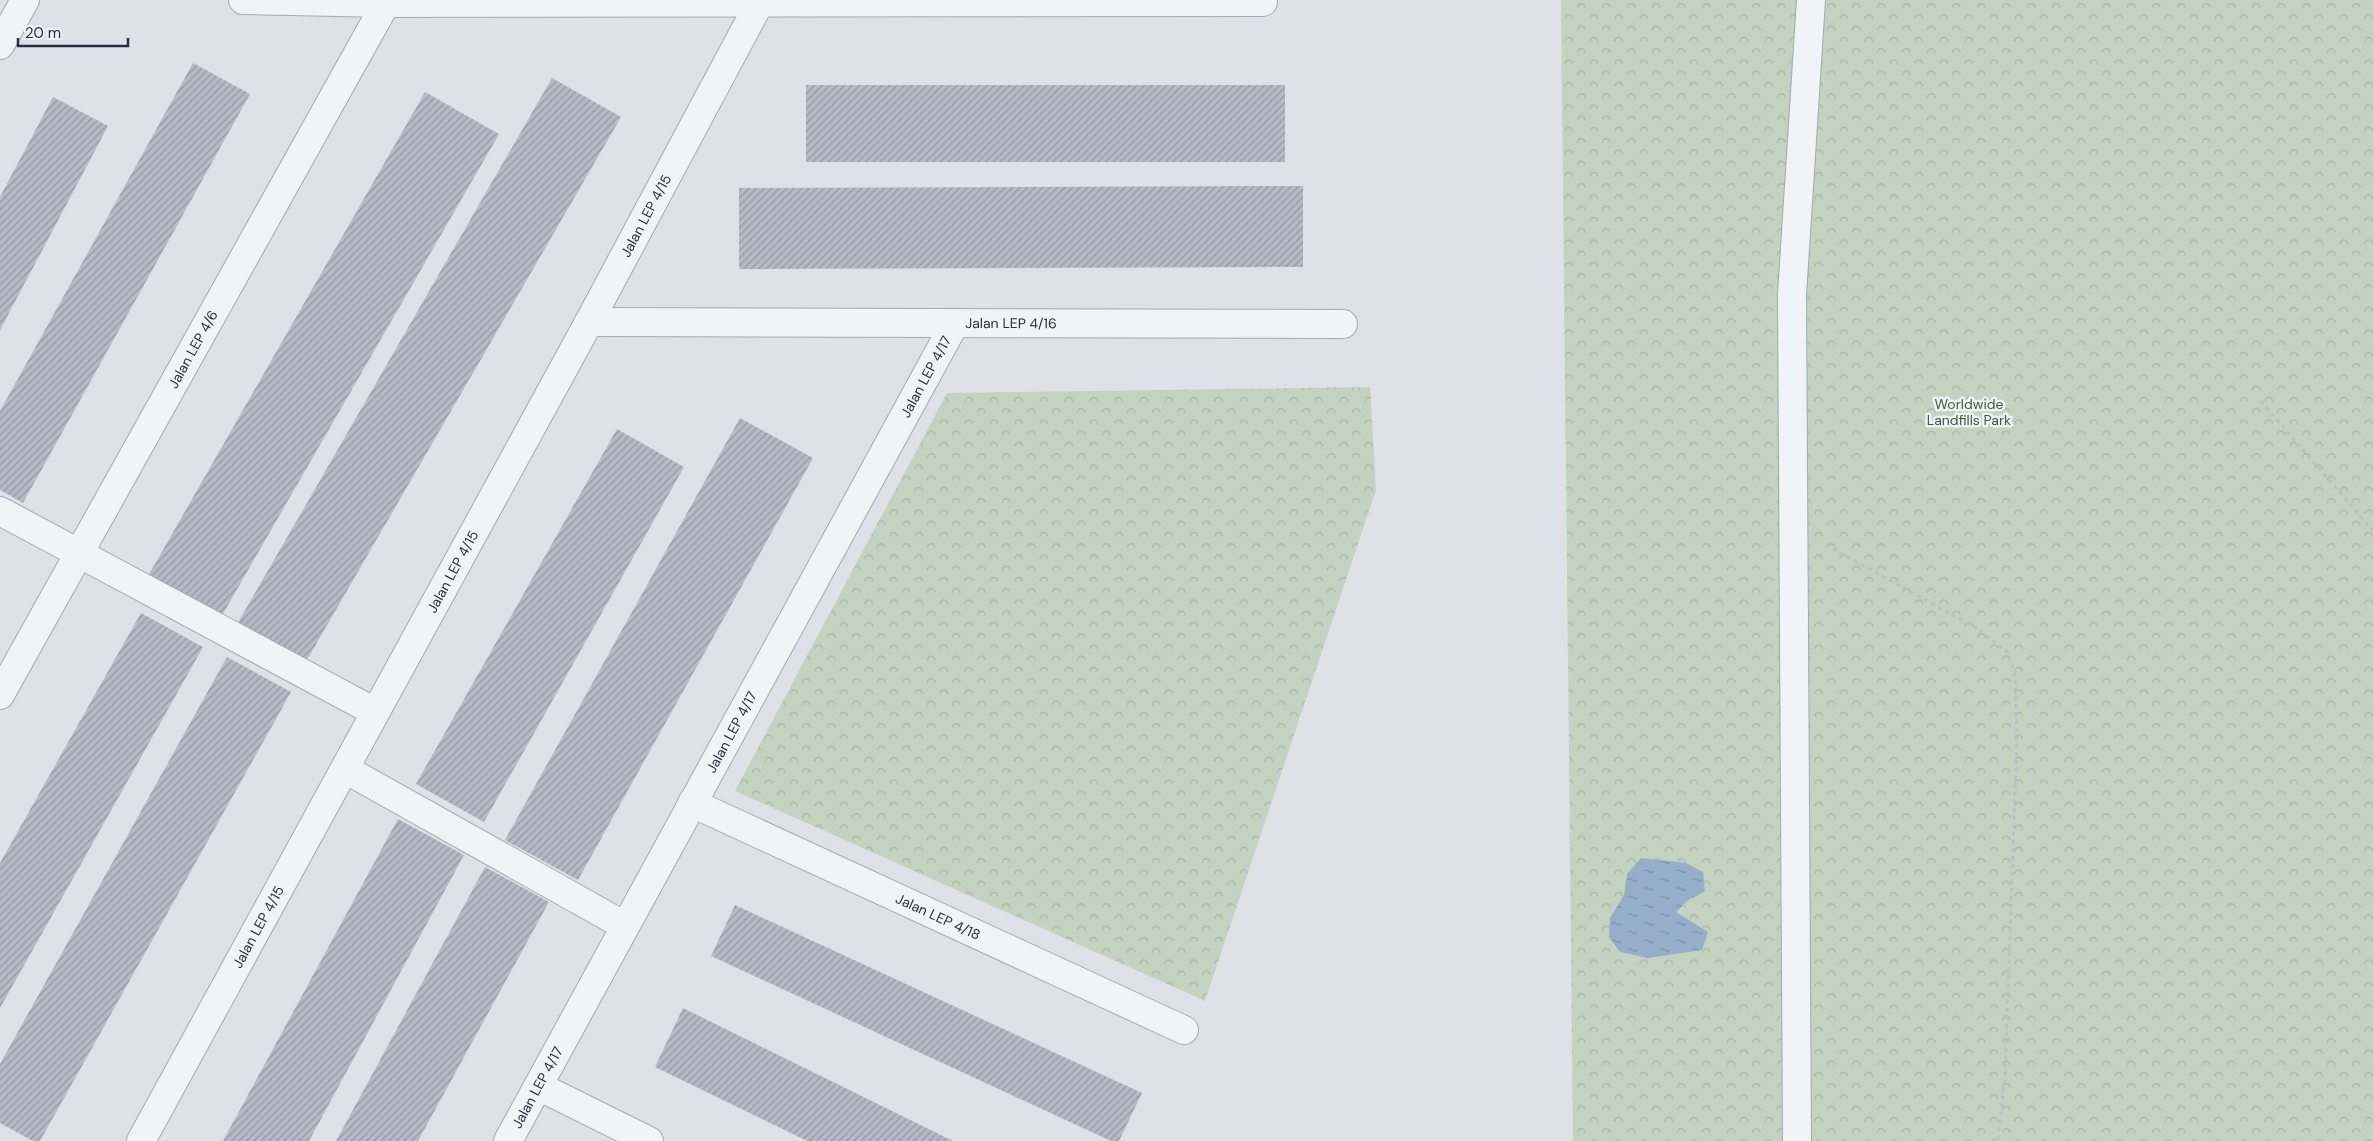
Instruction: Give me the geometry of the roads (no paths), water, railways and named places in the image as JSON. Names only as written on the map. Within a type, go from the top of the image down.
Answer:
[{"type":"street","points":[[0,45],[25,0]]},
{"type":"street","points":[[243,0],[386,3],[815,1],[1263,2]]},
{"type":"street","points":[[1797,1141],[1792,295],[1811,0]]},
{"type":"street","name":"Jalan LEP 4/15","points":[[141,1141],[589,322],[760,2]]},
{"type":"street","name":"Jalan LEP 4/6","points":[[0,695],[386,3]]},
{"type":"street","name":"Jalan LEP 4/16","points":[[589,322],[1343,324]]},
{"type":"street","name":"Jalan LEP 4/17","points":[[508,1141],[955,323]]},
{"type":"street","points":[[0,511],[80,552],[375,712]]},
{"type":"street","points":[[345,769],[626,926]]},
{"type":"street","name":"Jalan LEP 4/18","points":[[692,803],[1184,1030]]},
{"type":"street","points":[[538,1086],[649,1141]]},
{"type":"water","points":[[1641,858],[1686,863],[1703,872],[1705,891],[1687,901],[1676,912],[1708,932],[1702,950],[1648,958],[1620,952],[1609,937],[1610,918],[1624,895],[1627,874]]},
{"type":"park label","name":"Worldwide Landfills Park","points":[[1969,412]]}]
